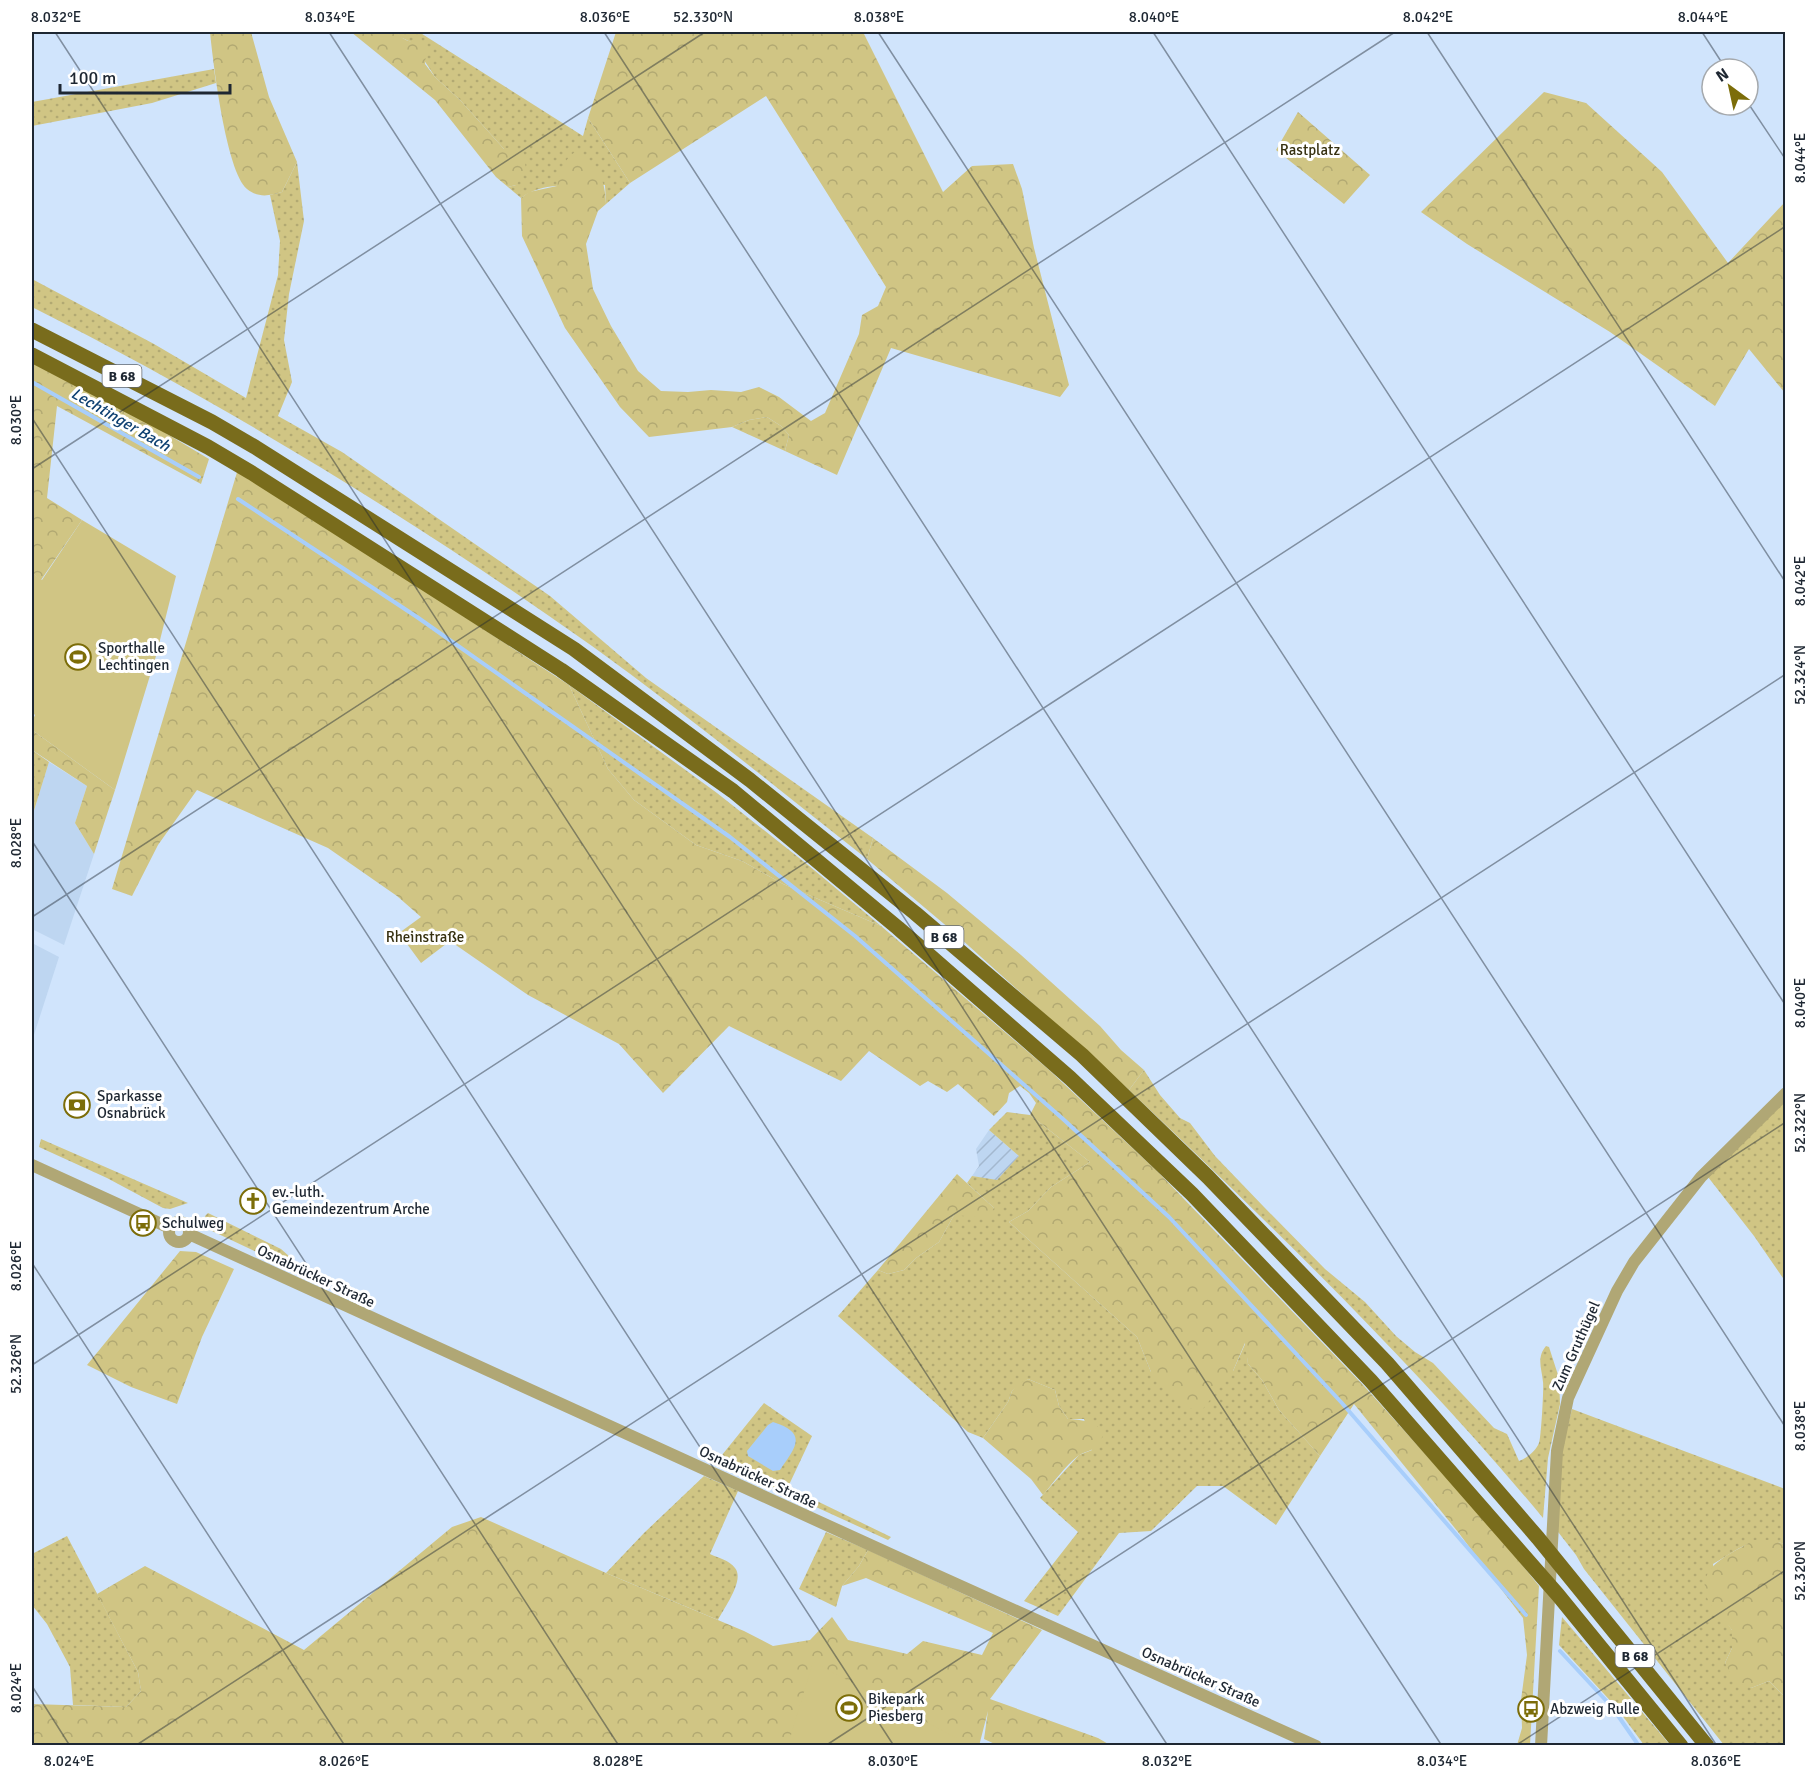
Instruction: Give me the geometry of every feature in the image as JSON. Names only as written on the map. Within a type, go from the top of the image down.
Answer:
[{"type":"highway","name":"B 68","points":[[32,330],[212,422],[255,447],[574,649],[750,780],[915,913],[1082,1055],[1208,1178],[1387,1363],[1538,1538],[1707,1746]]},
{"type":"highway","name":"B 68","points":[[32,355],[208,447],[252,473],[561,670],[733,791],[898,928],[1070,1078],[1192,1194],[1371,1381],[1558,1596],[1681,1746]]},
{"type":"street","name":"Zum Gruthügel","points":[[1541,1746],[1557,1451],[1568,1398],[1617,1291],[1634,1262],[1701,1177],[1785,1093]]},
{"type":"street","name":"Osnabrücker Straße","points":[[32,1166],[170,1228],[176,1222],[182,1222],[188,1228],[189,1234],[1316,1746]]},
{"type":"shaded area","points":[[49,762],[87,786],[75,823],[94,854],[64,945],[32,929],[32,817]]},
{"type":"shaded area","points":[[32,943],[59,957],[32,1041]]},
{"type":"shaded area","points":[[989,1130],[1019,1156],[997,1181],[972,1176],[979,1166],[976,1149]]},
{"type":"shaded area","points":[[773,1422],[791,1431],[796,1442],[780,1470],[773,1471],[748,1456],[747,1451]]},
{"type":"green space","points":[[210,32],[251,32],[269,97],[297,162],[282,192],[268,195],[255,194],[247,189],[240,178],[233,161],[222,115]]},
{"type":"green space","points":[[351,32],[397,32],[406,40],[427,43],[425,64],[435,77],[460,100],[504,149],[515,146],[524,154],[526,171],[516,185],[508,187],[496,177],[435,100]]},
{"type":"green space","points":[[397,32],[419,32],[583,136],[588,118],[630,183],[606,204],[605,185],[550,187],[521,198],[508,187],[516,185],[504,149],[460,100],[435,77],[413,43],[400,37]]},
{"type":"green space","points":[[616,32],[863,32],[943,192],[972,166],[1013,164],[1022,189],[1034,248],[1069,385],[1060,397],[891,348],[837,475],[785,451],[789,435],[781,426],[767,417],[749,420],[732,427],[649,437],[620,407],[565,328],[522,236],[521,198],[529,192],[557,186],[563,167],[576,151],[599,173],[605,195],[606,204],[598,211],[586,244],[593,289],[611,326],[638,371],[661,391],[741,392],[759,387],[779,397],[811,421],[825,413],[859,334],[862,315],[878,306],[886,287],[766,96],[630,183],[588,118]]},
{"type":"green space","points":[[214,69],[216,83],[152,103],[32,126],[32,102]]},
{"type":"green space","points":[[1544,92],[1586,103],[1662,172],[1728,263],[1785,202],[1785,393],[1749,349],[1715,406],[1610,332],[1467,244],[1421,212]]},
{"type":"green space","name":"Rastplatz","points":[[1298,112],[1370,175],[1344,204],[1276,150]]},
{"type":"green space","points":[[297,162],[304,221],[289,294],[284,340],[292,382],[278,416],[342,452],[550,596],[646,678],[873,838],[867,859],[627,672],[525,599],[457,554],[248,424],[32,307],[32,279],[154,344],[246,398],[278,275],[280,241],[270,195],[282,192]]},
{"type":"green space","points":[[32,361],[137,416],[209,459],[201,484],[57,406],[47,498],[82,520],[41,580],[32,573]]},
{"type":"green space","points":[[767,417],[781,426],[789,435],[785,451],[732,427],[749,420]]},
{"type":"green space","name":"Rheinstraße","points":[[238,469],[569,685],[608,769],[634,800],[696,845],[742,861],[783,884],[881,926],[1048,1069],[1158,1172],[1364,1386],[1500,1537],[1539,1586],[1530,1745],[1517,1745],[1522,1728],[1521,1700],[1527,1655],[1523,1618],[1458,1532],[1354,1404],[1320,1456],[1279,1410],[1262,1380],[1248,1364],[1245,1343],[1233,1371],[1202,1410],[1183,1407],[1151,1372],[1137,1337],[1009,1222],[1028,1211],[1051,1187],[1090,1162],[1030,1115],[1036,1103],[1020,1086],[1009,1093],[1007,1102],[994,1116],[958,1084],[947,1092],[928,1081],[920,1086],[869,1051],[841,1081],[729,1026],[663,1093],[619,1044],[528,995],[450,941],[421,963],[399,933],[421,917],[397,896],[328,848],[197,790],[158,845],[132,896],[112,889]]},
{"type":"green space","points":[[82,520],[176,576],[156,656],[115,790],[32,730],[35,715],[32,712],[32,573],[42,580]]},
{"type":"green space","points":[[569,685],[717,793],[881,926],[783,884],[742,861],[696,845],[634,800],[608,769]]},
{"type":"green space","points":[[32,730],[115,790],[94,854],[75,823],[87,786],[32,750]]},
{"type":"green space","points":[[32,750],[49,762],[32,817]]},
{"type":"green space","points":[[873,838],[947,893],[1100,1026],[1121,1050],[1144,1070],[1129,1090],[950,929],[867,859]]},
{"type":"green space","points":[[1144,1070],[1160,1095],[1180,1118],[1190,1123],[1215,1156],[1325,1269],[1365,1302],[1396,1336],[1433,1363],[1494,1428],[1507,1434],[1519,1461],[1531,1454],[1539,1443],[1543,1393],[1540,1359],[1546,1346],[1549,1347],[1559,1378],[1560,1404],[1548,1458],[1543,1518],[1495,1461],[1394,1351],[1290,1245],[1129,1090]]},
{"type":"green space","points":[[1785,1099],[1785,1281],[1754,1236],[1708,1177]]},
{"type":"green space","points":[[1007,1112],[1030,1115],[1090,1162],[1051,1187],[1028,1211],[1009,1222],[1137,1337],[1151,1372],[1233,1371],[1246,1342],[1248,1364],[1262,1380],[1279,1410],[1320,1456],[1276,1525],[1223,1486],[1197,1486],[1151,1531],[1119,1533],[1058,1616],[1024,1601],[1078,1532],[1040,1498],[1079,1455],[1092,1450],[1084,1419],[1068,1419],[1059,1406],[1055,1390],[1028,1379],[1012,1391],[1008,1402],[983,1438],[968,1432],[838,1316],[878,1270],[888,1274],[904,1270],[916,1258],[939,1242],[954,1215],[965,1215],[994,1208],[967,1183],[972,1176],[997,1180],[1019,1156],[989,1130]]},
{"type":"green space","points":[[41,1139],[188,1203],[170,1209],[163,1208],[107,1178],[39,1147]]},
{"type":"green space","points":[[957,1174],[994,1208],[988,1218],[954,1215],[939,1242],[916,1258],[904,1270],[888,1274],[878,1270]]},
{"type":"green space","points":[[208,1213],[281,1249],[308,1273],[301,1273],[210,1230],[205,1216]]},
{"type":"green space","points":[[180,1251],[196,1252],[234,1269],[202,1337],[177,1404],[131,1387],[87,1365]]},
{"type":"green space","points":[[1028,1379],[1055,1390],[1059,1406],[1068,1419],[1094,1424],[1102,1432],[1098,1445],[1073,1460],[1043,1495],[1031,1479],[983,1438],[1008,1402],[1012,1391]]},
{"type":"green space","points":[[764,1403],[812,1436],[788,1487],[891,1537],[888,1540],[722,1464],[722,1455]]},
{"type":"green space","points":[[1572,1409],[1785,1489],[1785,1544],[1755,1542],[1739,1548],[1713,1564],[1723,1617],[1732,1630],[1732,1648],[1725,1663],[1751,1688],[1769,1681],[1785,1697],[1785,1745],[1724,1745],[1584,1569],[1555,1528],[1562,1449]]},
{"type":"green space","points":[[704,1476],[738,1491],[710,1554],[730,1563],[737,1573],[736,1587],[718,1620],[606,1573]]},
{"type":"green space","points":[[481,1517],[744,1631],[773,1646],[810,1640],[832,1617],[848,1640],[907,1654],[923,1641],[982,1655],[993,1633],[866,1578],[842,1586],[859,1566],[868,1550],[1042,1630],[990,1699],[1098,1738],[1110,1745],[997,1745],[984,1739],[988,1711],[979,1746],[32,1746],[32,1704],[126,1707],[141,1691],[138,1672],[97,1594],[145,1566],[304,1650],[452,1527]]},
{"type":"green space","points":[[826,1532],[868,1550],[859,1566],[842,1586],[836,1607],[799,1589]]},
{"type":"green space","points":[[67,1536],[138,1672],[141,1691],[126,1707],[73,1705],[70,1667],[47,1624],[32,1605],[32,1554]]},
{"type":"green space","points":[[1754,1540],[1771,1540],[1785,1544],[1785,1697],[1769,1681],[1751,1688],[1735,1682],[1725,1663],[1732,1648],[1732,1630],[1710,1604],[1705,1589],[1710,1570],[1717,1563]]},
{"type":"green space","points":[[1562,1617],[1670,1745],[1644,1745],[1616,1707],[1559,1645]]},
{"type":"green space","name":"Bikepark Piesberg","points":[[813,1662],[962,1741],[960,1745],[788,1745]]},
{"type":"waterway","name":"Lechtinger Bach","points":[[32,382],[199,477]]},
{"type":"waterway","points":[[238,499],[417,617],[730,837],[855,936],[1063,1119],[1169,1217],[1341,1402],[1526,1615]]},
{"type":"waterway","points":[[1560,1651],[1612,1707],[1639,1746]]},
{"type":"place","name":"Sporthalle Lechtingen","points":[[78,657]]},
{"type":"place","name":"Sparkasse Osnabrück","points":[[77,1105]]},
{"type":"place","name":"ev.-luth. Gemeindezentrum Arche","points":[[253,1201]]},
{"type":"place","name":"Schulweg","points":[[143,1223]]},
{"type":"place","name":"Bikepark Piesberg","points":[[849,1708]]},
{"type":"place","name":"Abzweig Rulle","points":[[1531,1709]]}]
